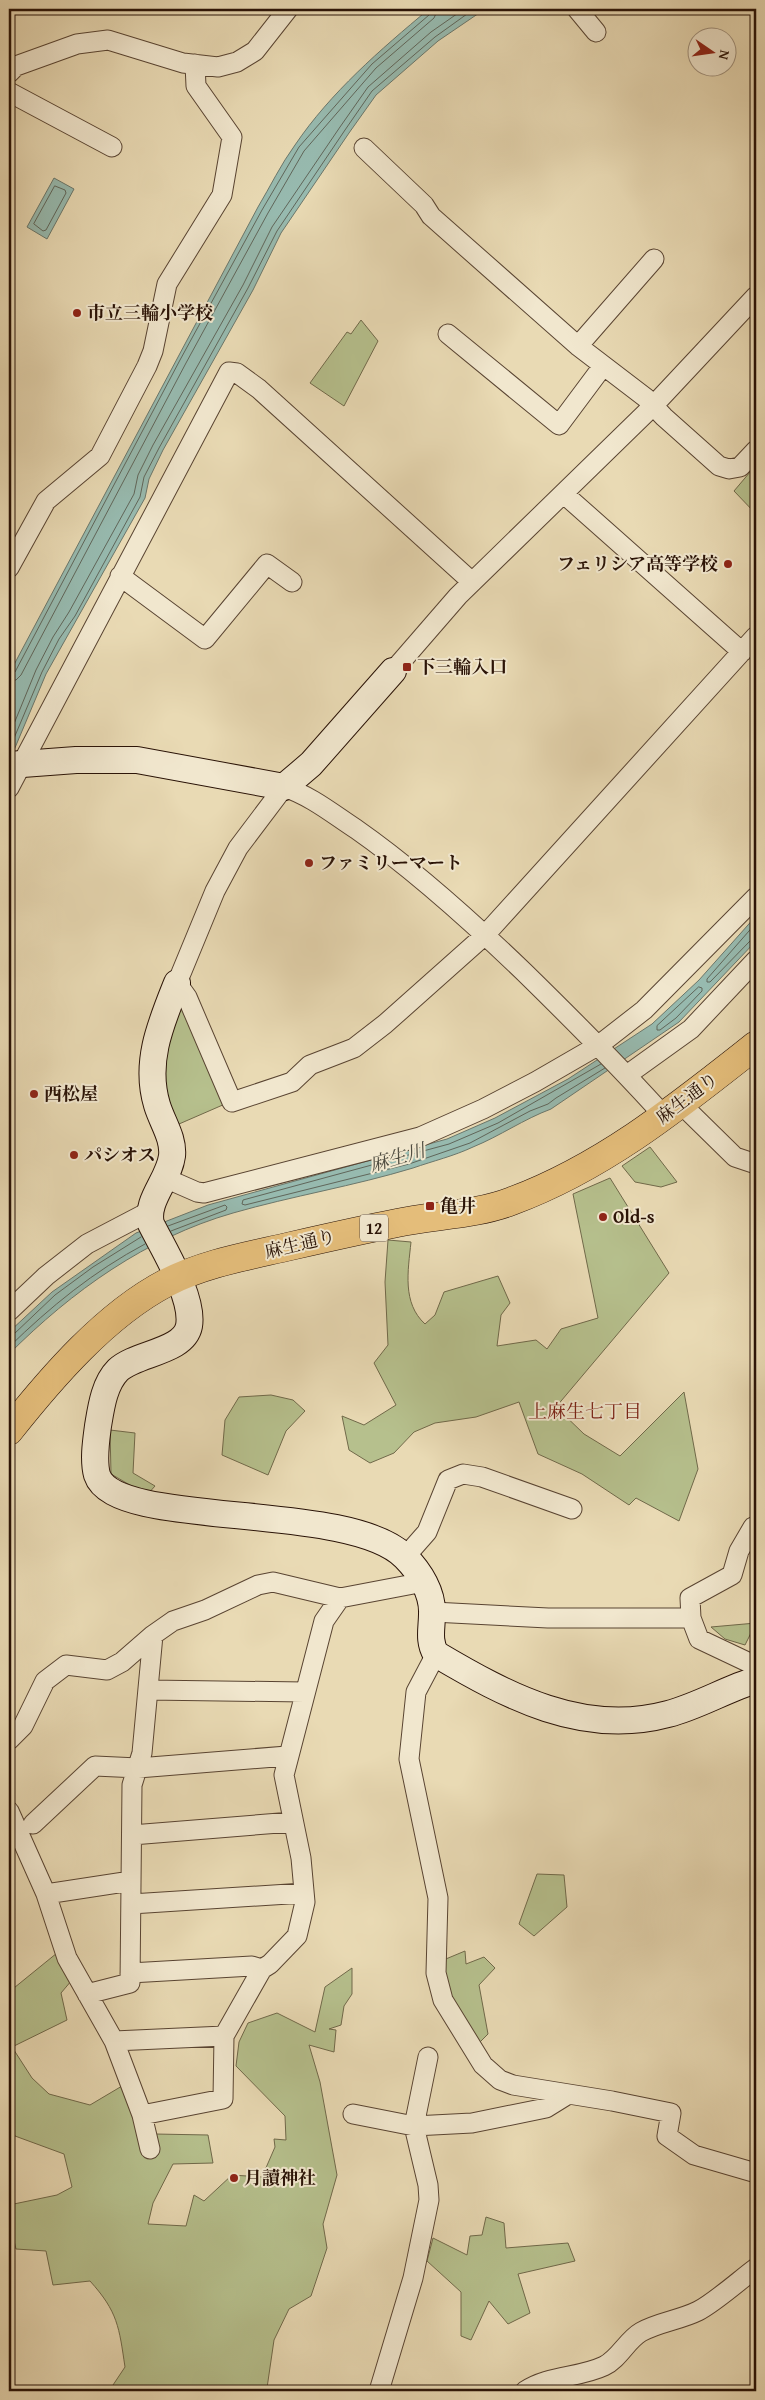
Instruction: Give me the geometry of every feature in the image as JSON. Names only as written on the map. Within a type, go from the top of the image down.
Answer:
[{"type":"main road","name":"麻生通り","points":[[9,1431],[29,1406],[103,1329],[133,1304],[177,1278],[228,1260],[407,1221],[492,1208],[512,1201],[554,1182],[622,1146],[673,1110],[756,1045]]},
{"type":"street","points":[[9,73],[16,66],[77,44],[108,40],[160,56],[218,67],[238,62],[255,51],[288,9]]},
{"type":"street","points":[[577,9],[596,32]]},
{"type":"street","points":[[9,568],[46,501],[100,456],[148,366],[168,284],[222,195],[232,137],[196,86],[195,64]]},
{"type":"street","points":[[9,92],[112,147]]},
{"type":"street","points":[[364,148],[424,205],[431,216],[578,346],[646,398],[719,466],[729,469],[740,467],[756,450]]},
{"type":"street","points":[[578,346],[654,258]]},
{"type":"street","points":[[756,296],[653,406],[472,582],[312,764],[284,787],[243,841],[224,874],[215,891],[157,1035],[152,1068],[156,1103],[172,1147],[172,1158],[150,1213],[151,1224],[177,1278],[188,1311],[189,1325],[186,1334],[180,1341],[155,1353],[131,1360],[117,1371],[108,1386],[100,1413],[95,1445],[97,1475],[105,1487],[116,1494],[158,1507],[310,1522],[356,1532],[389,1544],[405,1557],[424,1582],[431,1598],[433,1612],[431,1640],[436,1654],[500,1688],[542,1707],[569,1716],[605,1722],[666,1715],[697,1705],[756,1680]]},
{"type":"street","points":[[448,334],[559,425],[603,366]]},
{"type":"street","points":[[13,771],[229,372],[237,373],[259,389],[472,582]]},
{"type":"street","points":[[564,494],[742,652]]},
{"type":"street","points":[[120,576],[205,639],[267,564],[292,582]]},
{"type":"street","points":[[177,983],[187,997],[232,1102],[292,1082],[310,1065],[354,1048],[385,1024],[485,935],[756,636]]},
{"type":"street","points":[[13,771],[76,760],[137,760],[284,787],[307,796],[387,850],[485,935],[601,1047],[625,1073],[735,1157],[756,1164]]},
{"type":"street","points":[[165,1178],[197,1192],[204,1193],[420,1137],[483,1109],[601,1047],[673,984],[756,897]]},
{"type":"street","points":[[625,1073],[691,1029],[756,960]]},
{"type":"street","points":[[9,1311],[46,1276],[87,1244],[150,1213]]},
{"type":"street","points":[[405,1557],[427,1532],[448,1480],[463,1474],[482,1477],[572,1509]]},
{"type":"street","points":[[756,1526],[752,1528],[738,1551],[732,1575],[690,1598],[691,1618],[699,1639],[756,1666]]},
{"type":"street","points":[[9,1740],[23,1726],[45,1681],[66,1665],[107,1670],[122,1662],[153,1635],[173,1621],[205,1610],[258,1585],[273,1582],[340,1598],[424,1582]]},
{"type":"street","points":[[142,2115],[223,2099],[224,2036],[262,1969],[270,1964],[297,1936],[305,1902],[300,1858],[284,1775],[287,1756],[324,1621],[340,1598]]},
{"type":"street","points":[[433,1612],[548,1618],[691,1618]]},
{"type":"street","points":[[87,1994],[130,1984],[132,1785],[142,1753],[153,1635]]},
{"type":"street","points":[[436,1654],[416,1692],[409,1759],[438,1898],[436,1972],[443,2000],[483,2065],[500,2080],[513,2085],[612,2101],[671,2113],[667,2136],[694,2155],[756,2173]]},
{"type":"street","points":[[148,1690],[304,1692]]},
{"type":"street","points":[[33,1824],[95,1766],[138,1768],[287,1756]]},
{"type":"street","points":[[9,1811],[46,1894],[67,1958],[114,2041],[142,2115],[150,2149]]},
{"type":"street","points":[[132,1835],[292,1822]]},
{"type":"street","points":[[46,1894],[131,1881]]},
{"type":"street","points":[[131,1904],[304,1893]]},
{"type":"street","points":[[130,1973],[252,1966],[262,1969]]},
{"type":"street","points":[[114,2041],[224,2036]]},
{"type":"street","points":[[380,2391],[414,2278],[429,2200],[428,2185],[414,2126],[428,2057]]},
{"type":"street","points":[[353,2114],[414,2126],[472,2122],[546,2108],[567,2095]]},
{"type":"street","points":[[525,2391],[533,2386],[557,2378],[589,2372],[607,2364],[639,2333],[663,2322],[699,2311],[756,2268]]},
{"type":"green space","points":[[361,320],[378,341],[344,406],[310,383],[347,332],[351,334]]},
{"type":"green space","points":[[756,465],[756,514],[734,491]]},
{"type":"green space","points":[[177,1008],[185,1009],[225,1104],[179,1124],[167,1107],[162,1069]]},
{"type":"green space","points":[[650,1147],[677,1182],[661,1187],[635,1182],[622,1166]]},
{"type":"green space","points":[[610,1178],[669,1273],[556,1407],[584,1434],[620,1456],[684,1392],[698,1469],[679,1521],[636,1498],[629,1505],[582,1474],[538,1454],[519,1402],[476,1417],[435,1423],[414,1432],[394,1453],[370,1463],[349,1450],[342,1416],[364,1425],[396,1405],[374,1363],[388,1345],[385,1282],[388,1240],[411,1242],[408,1286],[413,1306],[425,1324],[435,1315],[444,1292],[498,1276],[510,1303],[501,1315],[497,1346],[536,1340],[547,1349],[561,1329],[598,1318],[573,1194]]},
{"type":"green space","points":[[271,1395],[293,1400],[305,1411],[286,1431],[268,1475],[222,1455],[225,1420],[239,1397]]},
{"type":"green space","points":[[110,1430],[135,1433],[133,1473],[155,1486],[147,1495],[111,1474]]},
{"type":"green space","points":[[756,1623],[756,1633],[751,1633],[745,1645],[725,1639],[711,1627]]},
{"type":"green space","points":[[537,1874],[564,1875],[567,1907],[534,1936],[519,1924]]},
{"type":"green space","points":[[465,1951],[466,1964],[484,1957],[495,1968],[479,1985],[488,2034],[479,2043],[453,2010],[441,1961]]},
{"type":"green space","points":[[57,1953],[72,1980],[61,1993],[67,2020],[12,2047],[32,2078],[49,2094],[90,2105],[122,2086],[155,2134],[208,2135],[213,2163],[173,2164],[153,2203],[148,2224],[186,2226],[194,2195],[204,2201],[232,2175],[262,2177],[275,2147],[274,2139],[286,2140],[285,2116],[236,2066],[239,2042],[248,2023],[277,2013],[315,2032],[325,1987],[352,1968],[352,1994],[344,2006],[341,2025],[329,2029],[336,2030],[334,2052],[309,2045],[320,2082],[337,2175],[323,2224],[327,2248],[311,2296],[289,2309],[274,2340],[267,2388],[264,2391],[109,2391],[125,2367],[119,2330],[112,2311],[90,2281],[53,2285],[46,2251],[16,2249],[9,2220],[9,2205],[57,2195],[72,2187],[64,2154],[15,2136],[9,2119],[9,1992]]},
{"type":"green space","points":[[486,2217],[504,2223],[506,2248],[568,2243],[575,2261],[518,2274],[530,2313],[508,2324],[489,2301],[471,2340],[461,2336],[461,2292],[427,2261],[433,2238],[467,2255],[470,2236],[482,2235]]},
{"type":"water","points":[[429,9],[485,9],[438,41],[376,95],[281,233],[253,290],[163,450],[149,479],[145,498],[46,674],[9,762],[9,674],[258,207],[290,152],[324,107],[357,72]]},
{"type":"water","points":[[54,178],[74,189],[47,239],[27,227]]},
{"type":"water","name":"麻生川","points":[[756,916],[756,941],[679,1022],[551,1109],[483,1143],[451,1156],[346,1186],[233,1213],[170,1237],[112,1269],[85,1288],[58,1309],[9,1354],[9,1332],[52,1292],[136,1233],[208,1205],[447,1139],[495,1118],[568,1079],[652,1024],[699,980]]},
{"type":"place","name":"市立三輪小学校","points":[[77,313]]},
{"type":"place","name":"フェリシア高等学校","points":[[728,564]]},
{"type":"place","name":"下三輪入口","points":[[407,667]]},
{"type":"place","name":"ファミリーマート","points":[[309,863]]},
{"type":"place","name":"西松屋","points":[[34,1094]]},
{"type":"place","name":"パシオス","points":[[74,1155]]},
{"type":"place","name":"亀井","points":[[430,1206]]},
{"type":"place","name":"Old-s","points":[[603,1217]]},
{"type":"place","name":"月讀神社","points":[[234,2178]]},
{"type":"district","name":"上麻生七丁目","points":[[585,1411]]}]
